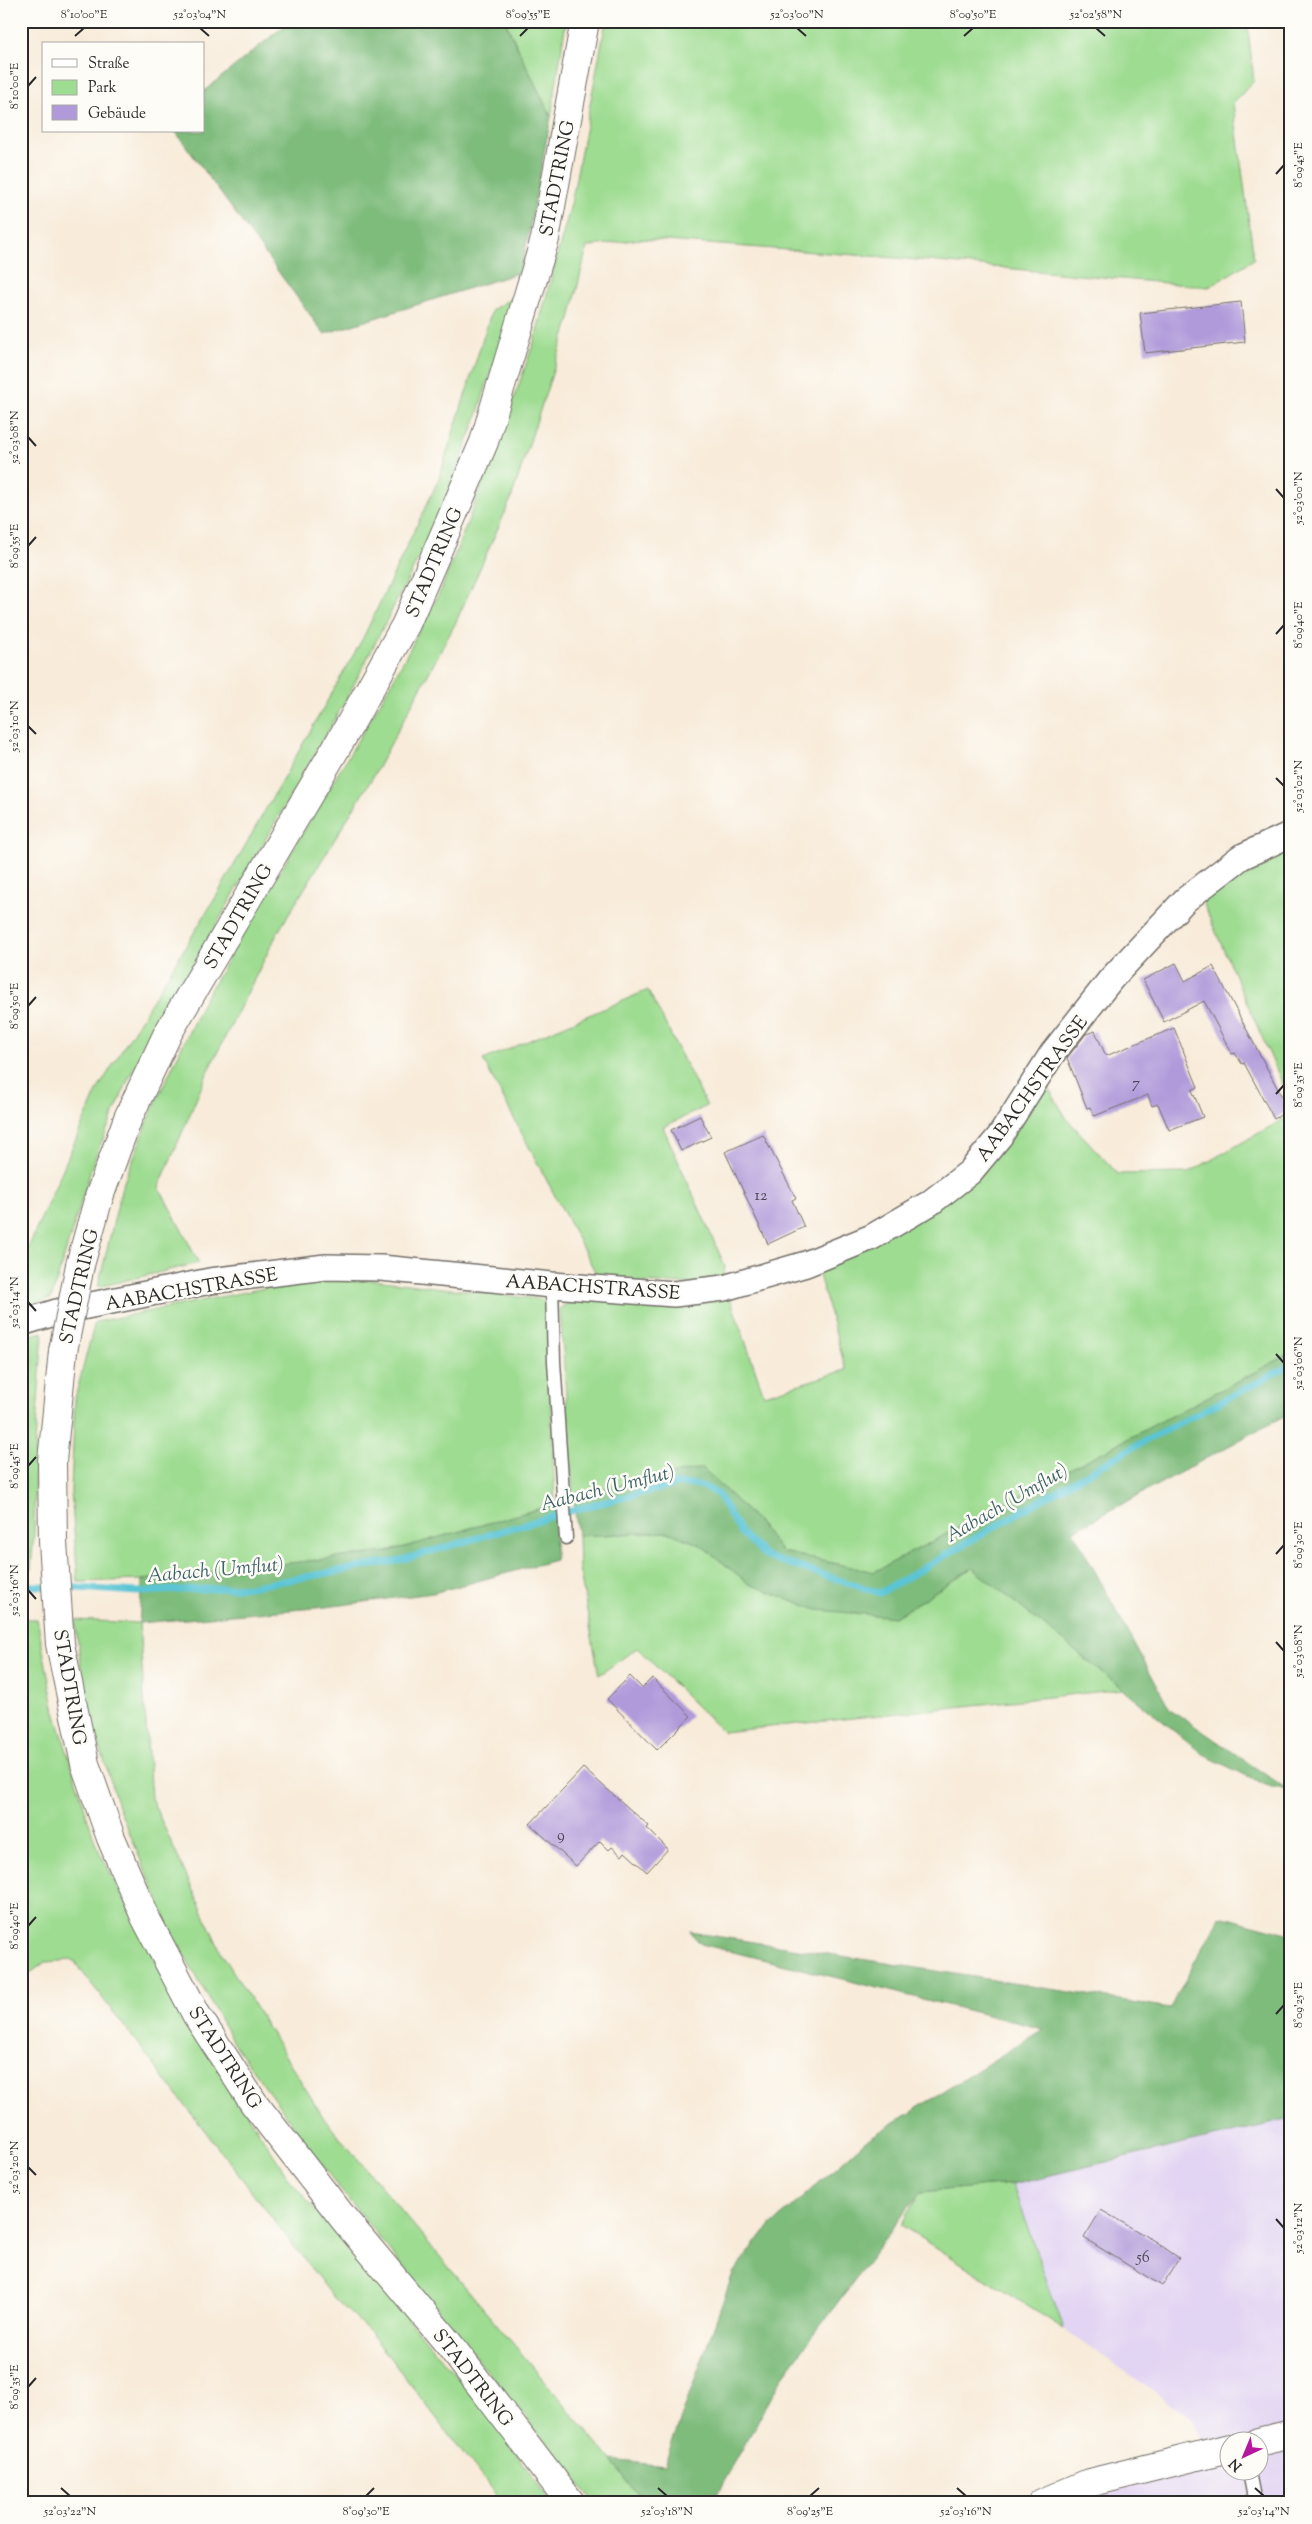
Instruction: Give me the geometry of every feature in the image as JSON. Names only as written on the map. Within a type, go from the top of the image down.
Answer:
[{"type":"street","name":"STADTRING","points":[[571,2503],[448,2343],[344,2219],[253,2102],[196,2014],[145,1917],[111,1838],[85,1764],[60,1644],[52,1542],[52,1461],[63,1351],[80,1265],[99,1197],[128,1118],[168,1033],[349,726],[406,624],[484,442],[545,239],[585,21]]},
{"type":"street","name":"AABACHSTRASSE","points":[[21,1323],[57,1312],[210,1281],[326,1267],[436,1273],[552,1286],[674,1294],[724,1288],[806,1264],[864,1241],[930,1203],[970,1172],[1000,1136],[1052,1054],[1111,979],[1185,900],[1241,857],[1291,834]]},
{"type":"street","points":[[1270,2439],[1291,2434]]},
{"type":"street","points":[[1042,2503],[1089,2483],[1220,2450]]},
{"type":"lane","points":[[552,1286],[554,1362],[566,1532]]},
{"type":"lane","points":[[1251,2482],[1256,2503]]},
{"type":"shaded area","points":[[1291,2119],[1291,2503],[1074,2503],[1213,2463],[1192,2418],[1064,2329],[1012,2184]]},
{"type":"green space","points":[[306,21],[505,21],[551,117],[521,272],[324,334],[176,132],[205,132],[205,90],[284,26]]},
{"type":"green space","points":[[505,21],[566,21],[551,117]]},
{"type":"green space","points":[[606,21],[1247,21],[1254,81],[1233,103],[1254,259],[1209,287],[896,258],[640,239],[587,247],[570,319],[511,499],[455,624],[374,775],[278,932],[209,1069],[159,1187],[199,1263],[98,1287],[122,1187],[154,1106],[204,1000],[390,686],[441,590],[493,457],[534,342],[571,204]]},
{"type":"green space","points":[[515,296],[475,422],[438,520],[348,696],[132,1071],[94,1160],[51,1299],[21,1306],[21,1264],[98,1089],[216,897],[363,638],[438,481],[492,310]]},
{"type":"green space","points":[[1291,843],[1291,1103],[1200,896],[1263,854]]},
{"type":"green space","points":[[648,990],[707,1106],[663,1127],[725,1266],[723,1279],[690,1284],[600,1281],[483,1060]]},
{"type":"green space","points":[[1042,1077],[1067,1119],[1118,1174],[1188,1173],[1291,1115],[1291,1353],[874,1572],[782,1552],[755,1519],[703,1469],[573,1495],[560,1308],[581,1295],[729,1295],[764,1395],[846,1370],[817,1268],[906,1223]]},
{"type":"green space","points":[[330,1275],[547,1300],[555,1504],[387,1552],[142,1580],[78,1582],[71,1491],[75,1398],[95,1322]]},
{"type":"green space","points":[[43,1332],[35,1443],[34,1533],[30,1580],[21,1579],[21,1338]]},
{"type":"green space","points":[[1291,1353],[1291,1412],[1073,1531],[1170,1709],[1285,1788],[1272,1788],[1206,1756],[972,1568],[895,1617],[817,1610],[749,1584],[701,1545],[668,1532],[578,1536],[573,1495],[703,1468],[755,1519],[782,1552],[874,1572]]},
{"type":"green space","points":[[555,1504],[555,1560],[433,1593],[326,1607],[139,1623],[142,1580],[387,1552]]},
{"type":"green space","points":[[668,1532],[701,1545],[749,1584],[895,1617],[972,1568],[1123,1689],[723,1732],[637,1648],[599,1675],[579,1568],[578,1536]]},
{"type":"green space","points":[[21,1619],[37,1619],[55,1712],[96,1845],[182,2012],[290,2180],[493,2419],[551,2503],[502,2503],[370,2332],[334,2298],[73,1960],[45,1962],[28,1975],[21,1975]]},
{"type":"green space","points":[[75,1620],[139,1623],[151,1798],[221,1952],[325,2120],[611,2460],[644,2503],[595,2503],[339,2188],[236,2047],[172,1933],[118,1806],[85,1697]]},
{"type":"green space","points":[[1220,1916],[1291,1935],[1291,2119],[1012,2184],[920,2192],[783,2376],[712,2503],[644,2503],[611,2460],[664,2466],[733,2273],[765,2231],[868,2139],[1043,2029],[701,1944],[690,1932],[1170,2008]]},
{"type":"green space","points":[[1012,2184],[1064,2329],[901,2225],[920,2192]]},
{"type":"building","points":[[1241,302],[1245,342],[1145,353],[1140,313]]},
{"type":"building","points":[[1176,963],[1185,981],[1213,966],[1289,1110],[1274,1119],[1244,1063],[1242,1064],[1235,1053],[1232,1054],[1204,1001],[1164,1022],[1143,980]]},
{"type":"building","points":[[1174,1028],[1198,1087],[1192,1090],[1203,1117],[1169,1130],[1158,1104],[1152,1106],[1148,1095],[1094,1116],[1090,1107],[1087,1108],[1067,1058],[1086,1034],[1095,1031],[1106,1056]]},
{"type":"building","points":[[700,1116],[711,1137],[681,1151],[671,1130]]},
{"type":"building","points":[[763,1135],[796,1198],[792,1200],[804,1227],[768,1244],[725,1152]]},
{"type":"building","points":[[630,1676],[642,1688],[652,1678],[691,1716],[657,1750],[607,1699]]},
{"type":"building","points":[[583,1768],[649,1826],[647,1828],[668,1849],[647,1872],[625,1852],[622,1856],[612,1847],[609,1850],[600,1841],[576,1866],[530,1824]]},
{"type":"building","points":[[1101,2210],[1156,2242],[1179,2258],[1162,2286],[1084,2238]]},
{"type":"waterway","name":"Aabach (Umflut)","points":[[62,1587],[137,1592],[249,1587],[401,1560],[581,1508],[678,1484],[699,1485],[717,1493],[741,1533],[767,1557],[880,1593],[1128,1450],[1291,1365]]},
{"type":"waterway","name":"Aabach (Umflut)","points":[[21,1585],[51,1587]]}]
